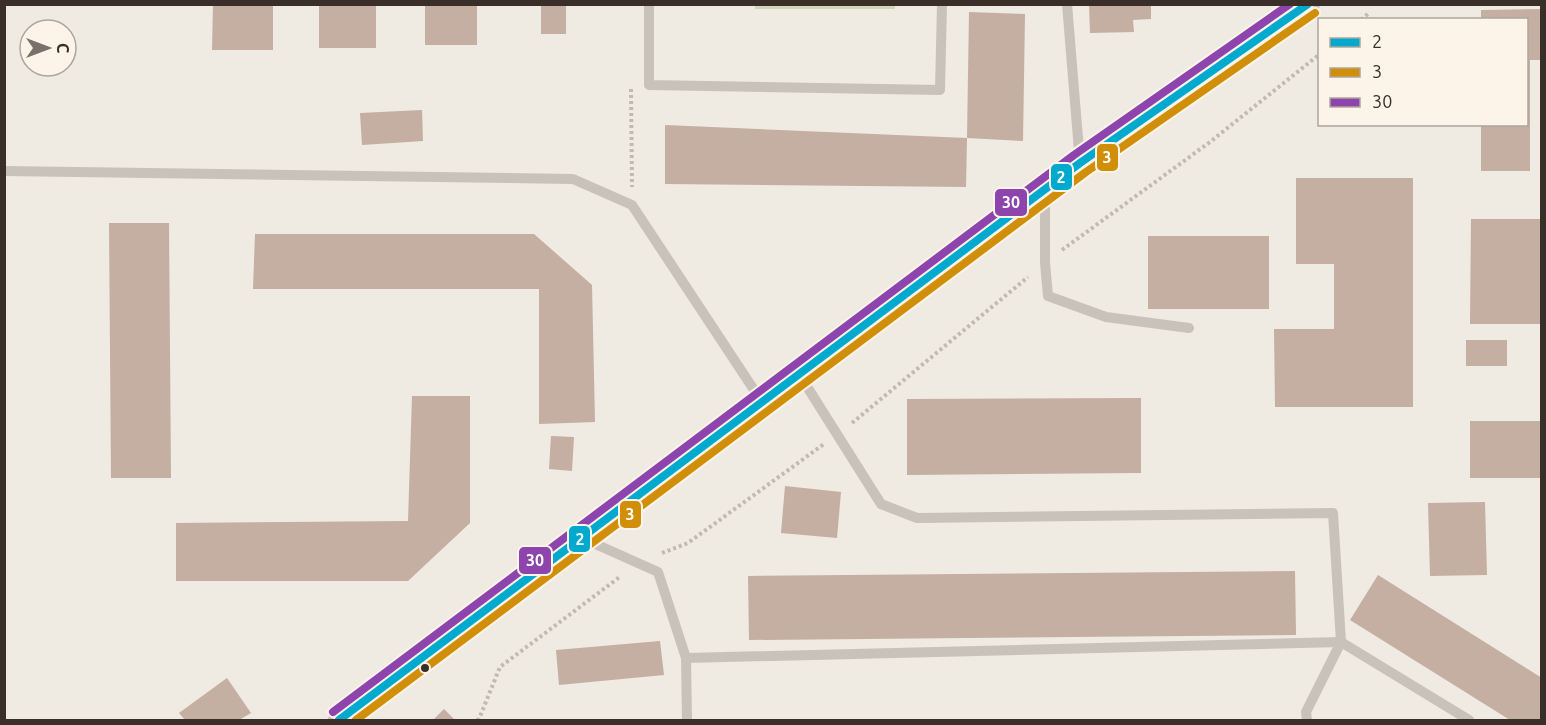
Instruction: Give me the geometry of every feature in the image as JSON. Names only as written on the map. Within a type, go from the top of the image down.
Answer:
[{"type":"street","points":[[339,720],[1080,163],[1309,4]]},
{"type":"lane","points":[[649,4],[649,85],[940,90],[942,4]]},
{"type":"lane","points":[[1067,4],[1080,163]]},
{"type":"lane","points":[[4,171],[573,179],[632,205],[762,402]]},
{"type":"lane","points":[[1045,189],[1045,263],[1048,296],[1106,317],[1189,328]]},
{"type":"lane","points":[[799,374],[881,504],[917,518],[1333,513],[1341,642],[1306,712],[1307,720]]},
{"type":"lane","points":[[581,538],[658,572],[686,658],[687,720]]},
{"type":"lane","points":[[686,658],[1341,642],[1469,720]]},
{"type":"path","points":[[1363,18],[1370,12]]},
{"type":"path","points":[[477,720],[500,666],[638,563],[688,543],[837,435],[1045,263],[1210,142],[1318,56]]},
{"type":"path","points":[[631,87],[632,205]]},
{"type":"green space","points":[[895,4],[895,9],[755,9],[755,5]]},
{"type":"building","points":[[213,4],[273,4],[273,50],[212,50]]},
{"type":"building","points":[[319,4],[376,4],[376,48],[319,48]]},
{"type":"building","points":[[425,4],[477,4],[477,45],[425,45]]},
{"type":"building","points":[[541,4],[566,4],[566,34],[541,34]]},
{"type":"building","points":[[1089,4],[1151,4],[1151,19],[1133,20],[1134,32],[1090,33]]},
{"type":"building","points":[[1542,9],[1542,60],[1530,60],[1530,171],[1481,171],[1481,126],[1528,126],[1528,18],[1481,18],[1481,10]]},
{"type":"building","points":[[969,12],[1025,14],[1023,141],[967,138]]},
{"type":"building","points":[[422,110],[423,141],[362,145],[360,113]]},
{"type":"building","points":[[665,125],[967,138],[966,187],[665,184]]},
{"type":"building","points":[[1296,178],[1413,178],[1413,407],[1275,407],[1274,329],[1334,329],[1334,264],[1296,264]]},
{"type":"building","points":[[1471,219],[1542,219],[1542,324],[1470,324]]},
{"type":"building","points":[[109,223],[169,223],[171,478],[111,478]]},
{"type":"building","points":[[255,234],[534,234],[592,285],[595,422],[539,424],[539,289],[253,289]]},
{"type":"building","points":[[1148,236],[1269,236],[1269,309],[1148,309]]},
{"type":"building","points":[[1466,340],[1507,340],[1507,366],[1466,366]]},
{"type":"building","points":[[412,396],[470,396],[470,523],[408,581],[176,581],[176,523],[408,521]]},
{"type":"building","points":[[1141,398],[1141,473],[907,475],[907,399]]},
{"type":"building","points":[[1470,421],[1542,421],[1542,478],[1470,478]]},
{"type":"building","points":[[551,436],[574,437],[572,471],[549,469]]},
{"type":"building","points":[[785,486],[841,492],[837,538],[781,533]]},
{"type":"building","points":[[1485,502],[1487,575],[1430,576],[1428,503]]},
{"type":"building","points":[[1295,571],[1296,635],[749,640],[748,576]]},
{"type":"building","points":[[1378,575],[1542,678],[1542,720],[1510,720],[1350,620]]},
{"type":"building","points":[[660,641],[664,675],[559,685],[556,650]]},
{"type":"building","points":[[227,678],[251,713],[239,720],[185,720],[179,713]]},
{"type":"building","points":[[444,709],[454,719],[433,720]]},
{"type":"transit line","name":"30","points":[[333,712],[1074,155],[1290,4]]},
{"type":"transit line","name":"2","points":[[339,720],[1080,163],[1308,4]]},
{"type":"transit line","name":"3","points":[[356,720],[1086,172],[1315,13]]}]
